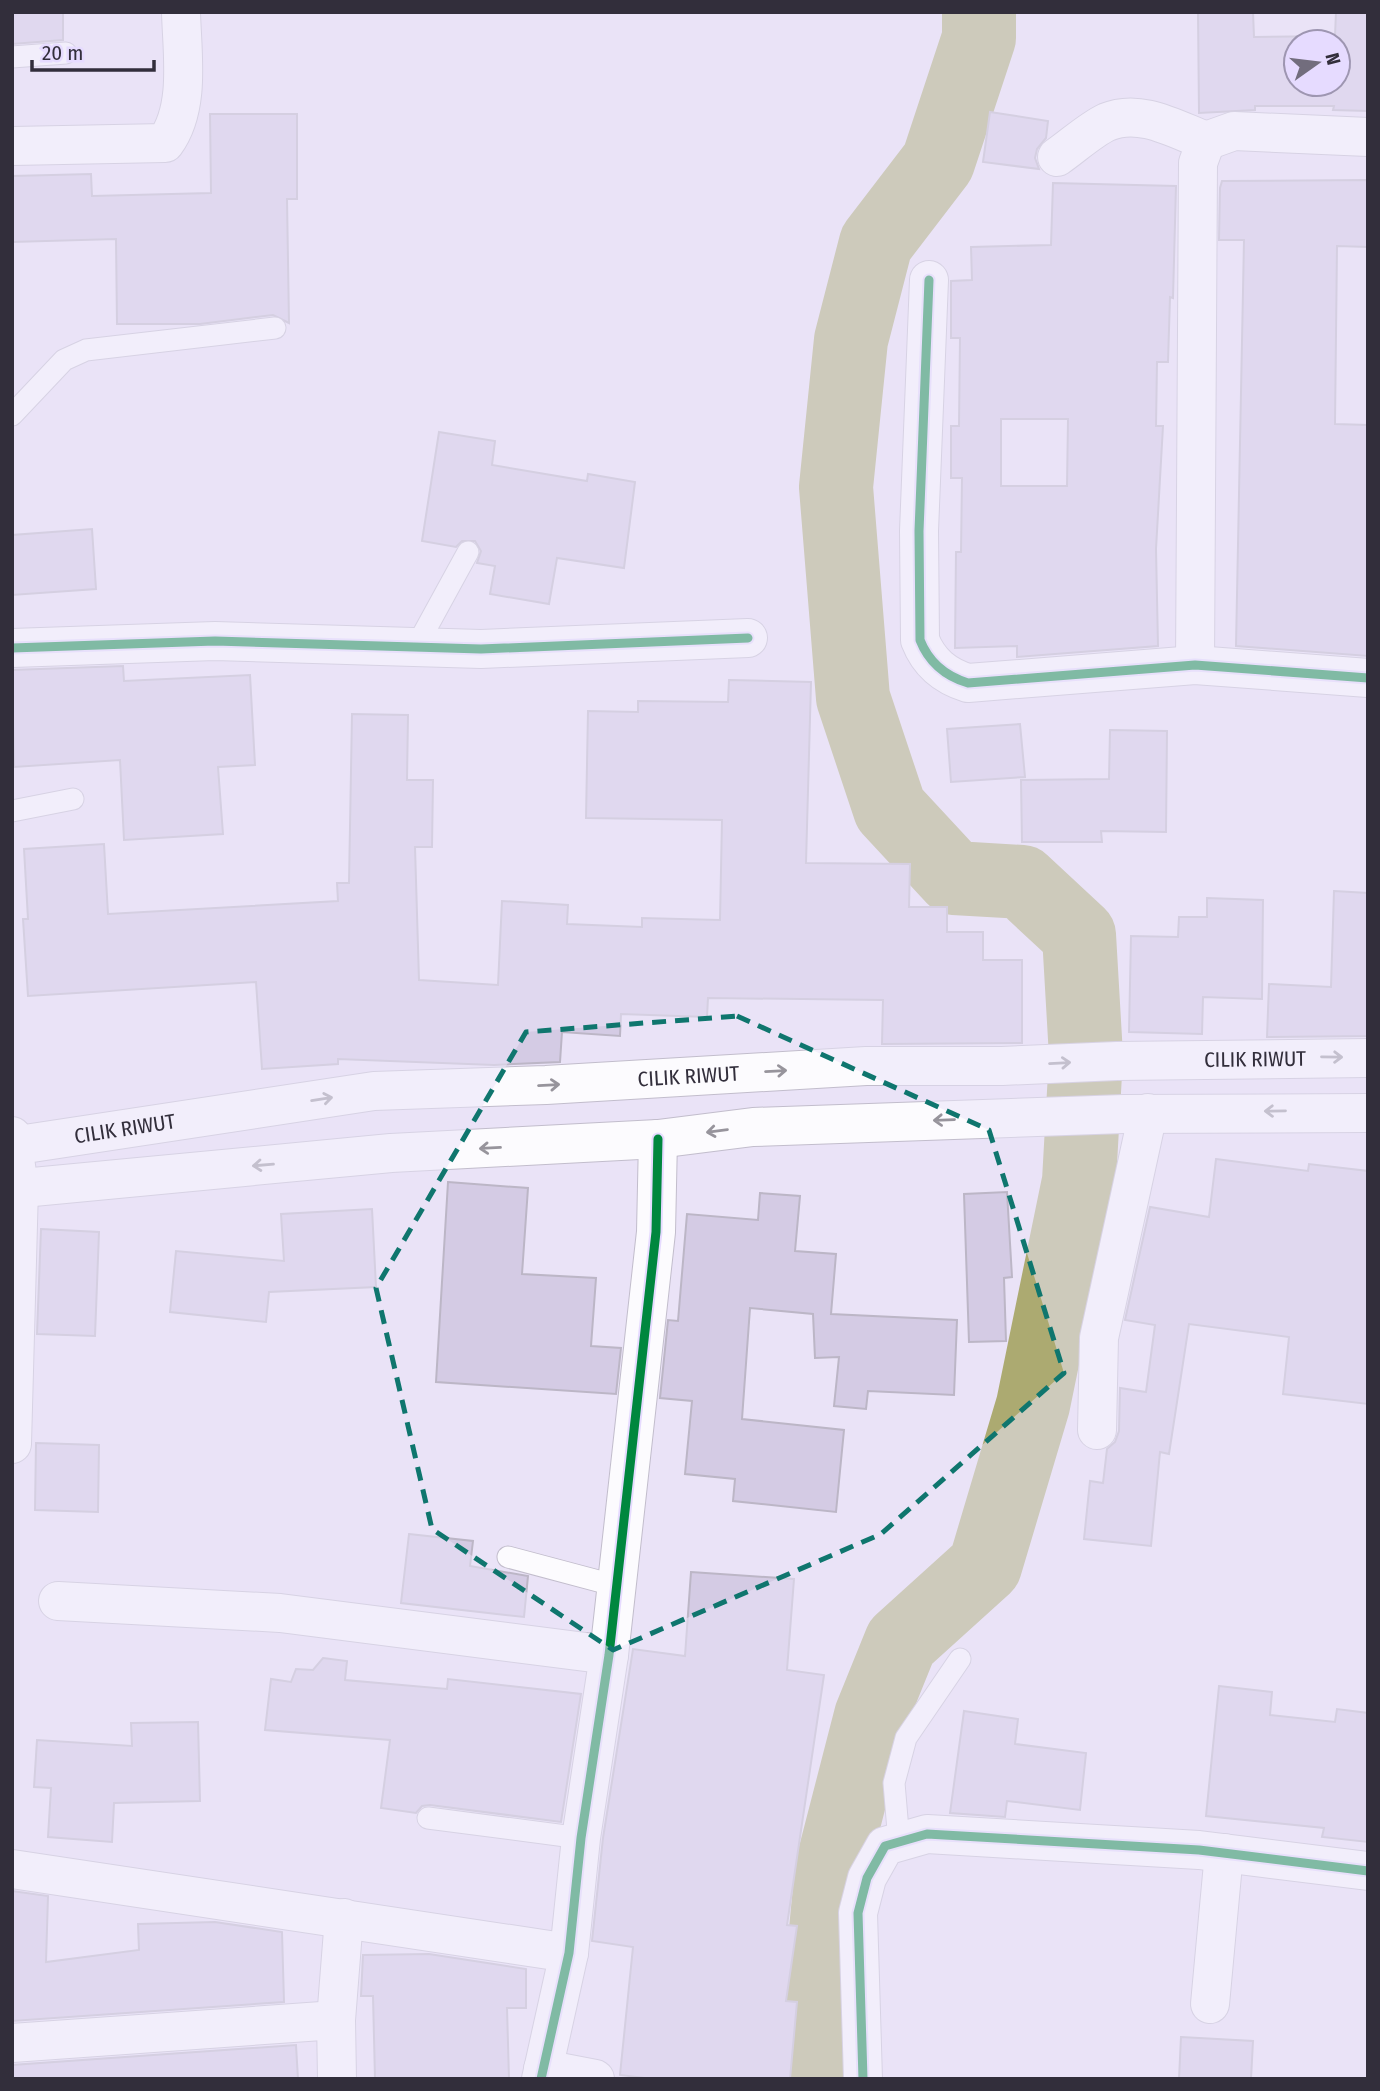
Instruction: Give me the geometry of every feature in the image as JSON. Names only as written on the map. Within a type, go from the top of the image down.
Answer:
[{"type":"street","points":[[12,146],[164,143],[176,123],[183,82],[181,12]]},
{"type":"street","points":[[1057,157],[1105,123],[1128,116],[1154,120],[1206,141],[1234,131],[1368,137]]},
{"type":"street","points":[[1195,665],[1198,163],[1206,141]]},
{"type":"street","points":[[929,281],[919,531],[920,640],[926,656],[951,678],[968,683],[1195,665],[1368,678]]},
{"type":"street","points":[[12,648],[215,641],[481,649],[748,638]]},
{"type":"street","name":"CILIK RIWUT","points":[[13,1142],[374,1091],[546,1085],[866,1066],[1002,1066],[1117,1061],[1368,1058]]},
{"type":"street","points":[[866,1066],[874,1123]]},
{"type":"street","points":[[15,1189],[391,1153],[658,1139],[753,1127],[1136,1114],[1368,1113]]},
{"type":"street","points":[[1097,1430],[1100,1338],[1121,1226],[1136,1114]]},
{"type":"street","points":[[595,2079],[542,2074],[569,1953],[582,1838],[609,1655],[656,1232],[658,1139]]},
{"type":"street","points":[[12,1444],[15,1189],[13,1142]]},
{"type":"street","points":[[58,1601],[280,1613],[609,1655]]},
{"type":"street","points":[[863,2079],[858,1913],[867,1878],[885,1846],[927,1835],[1224,1853],[1368,1871]]},
{"type":"street","points":[[1210,2004],[1224,1853]]},
{"type":"street","points":[[12,1869],[569,1953]]},
{"type":"street","points":[[337,2079],[336,2020],[344,1918]]},
{"type":"street","points":[[12,2043],[336,2020]]},
{"type":"lane","points":[[12,57],[66,53]]},
{"type":"lane","points":[[12,415],[64,360],[86,349],[275,328]]},
{"type":"lane","points":[[416,647],[468,552]]},
{"type":"lane","points":[[12,811],[73,799]]},
{"type":"lane","points":[[508,1558],[617,1586]]},
{"type":"lane","points":[[899,1842],[894,1783],[906,1738],[960,1659]]},
{"type":"lane","points":[[428,1818],[582,1838]]},
{"type":"highlighted area","points":[[737,1016],[989,1130],[1064,1373],[881,1534],[613,1650],[432,1529],[376,1288],[526,1032]]},
{"type":"building","points":[[12,12],[63,12],[63,40],[12,44]]},
{"type":"building","points":[[1198,12],[1253,12],[1254,37],[1282,37],[1282,98],[1352,98],[1352,28],[1335,28],[1336,12],[1368,12],[1368,111],[1333,110],[1334,106],[1255,106],[1255,110],[1199,113]]},
{"type":"building","points":[[990,112],[1048,121],[1046,138],[1037,149],[1035,158],[1039,169],[983,162]]},
{"type":"building","points":[[210,114],[297,114],[297,199],[287,199],[289,323],[273,315],[200,324],[117,324],[116,239],[12,242],[12,176],[91,174],[92,196],[211,193]]},
{"type":"building","points":[[1368,180],[1368,247],[1337,246],[1335,424],[1368,425],[1368,656],[1236,646],[1244,240],[1219,240],[1220,188],[1222,181]]},
{"type":"building","points":[[1053,183],[1176,186],[1168,362],[1157,362],[1156,426],[1163,426],[1156,549],[1158,646],[1017,657],[1017,646],[955,648],[956,552],[961,552],[962,478],[951,478],[951,426],[959,426],[960,338],[951,338],[951,281],[972,280],[971,247],[1051,245]],"holes":[[[1001,419],[1068,419],[1067,486],[1001,486]]]},
{"type":"building","points":[[439,432],[495,441],[492,465],[587,481],[588,474],[635,482],[624,568],[557,558],[549,604],[490,594],[495,566],[477,563],[481,551],[475,541],[462,541],[456,547],[422,541]]},
{"type":"building","points":[[92,529],[96,589],[12,595],[12,535]]},
{"type":"building","points":[[123,666],[124,681],[250,675],[255,765],[218,767],[223,834],[124,840],[120,760],[14,767],[12,670]]},
{"type":"building","points":[[729,680],[811,682],[806,863],[910,864],[909,907],[947,907],[947,932],[983,932],[983,960],[1022,960],[1022,1043],[882,1044],[883,1000],[708,998],[707,1017],[621,1014],[620,1036],[562,1032],[560,1062],[494,1065],[338,1059],[338,1064],[262,1069],[256,982],[28,996],[23,919],[28,919],[24,849],[104,844],[108,914],[338,901],[337,883],[349,883],[352,714],[408,715],[407,780],[433,780],[432,847],[415,847],[419,980],[498,985],[502,901],[568,905],[567,924],[642,927],[642,918],[720,920],[722,820],[586,818],[588,711],[638,712],[638,701],[728,702]]},
{"type":"building","points":[[1020,724],[1025,777],[951,782],[947,729]]},
{"type":"building","points":[[1110,730],[1167,731],[1166,832],[1101,831],[1102,842],[1022,842],[1021,780],[1109,779]]},
{"type":"building","points":[[1334,891],[1368,893],[1368,1036],[1267,1037],[1269,984],[1331,987]]},
{"type":"building","points":[[1207,898],[1263,900],[1262,999],[1203,997],[1202,1034],[1129,1032],[1131,936],[1178,937],[1179,917],[1207,917]]},
{"type":"building","points":[[1216,1159],[1308,1171],[1309,1164],[1368,1171],[1368,1404],[1283,1394],[1289,1337],[1189,1324],[1169,1454],[1160,1452],[1151,1546],[1084,1539],[1090,1481],[1103,1483],[1107,1449],[1115,1442],[1119,1431],[1120,1388],[1146,1392],[1155,1325],[1125,1320],[1150,1207],[1209,1217]]},
{"type":"building","points":[[448,1182],[528,1188],[522,1274],[596,1278],[591,1346],[621,1348],[616,1394],[436,1382]]},
{"type":"building","points":[[1007,1192],[1012,1277],[1004,1278],[1006,1341],[969,1342],[964,1194]]},
{"type":"building","points":[[760,1193],[800,1196],[795,1251],[836,1254],[831,1314],[957,1320],[954,1395],[868,1391],[866,1409],[834,1406],[839,1357],[815,1358],[813,1314],[750,1308],[742,1419],[844,1430],[836,1512],[733,1501],[735,1479],[685,1474],[692,1401],[660,1398],[668,1320],[678,1321],[687,1214],[758,1220]]},
{"type":"building","points":[[372,1209],[376,1287],[269,1292],[266,1322],[170,1312],[176,1251],[284,1261],[281,1214]]},
{"type":"building","points":[[41,1229],[99,1232],[95,1336],[37,1334]]},
{"type":"building","points":[[36,1443],[99,1445],[98,1512],[35,1510]]},
{"type":"building","points":[[409,1534],[473,1541],[470,1566],[528,1576],[524,1617],[401,1603]]},
{"type":"building","points":[[691,1572],[794,1579],[787,1670],[824,1675],[787,1925],[797,1926],[786,2001],[797,2002],[790,2079],[653,2079],[620,2075],[633,1947],[592,1941],[603,1838],[633,1649],[685,1656]]},
{"type":"building","points":[[323,1658],[347,1661],[345,1680],[447,1689],[448,1679],[581,1694],[561,1822],[430,1805],[422,1806],[416,1813],[381,1808],[390,1740],[265,1730],[271,1679],[291,1682],[296,1669],[313,1670]]},
{"type":"building","points":[[1219,1686],[1272,1692],[1270,1715],[1335,1722],[1337,1709],[1368,1713],[1368,1842],[1322,1837],[1324,1828],[1206,1816]]},
{"type":"building","points":[[964,1711],[1018,1719],[1015,1744],[1086,1753],[1080,1810],[1007,1801],[1005,1817],[950,1813]]},
{"type":"building","points":[[198,1722],[200,1801],[114,1803],[112,1842],[48,1837],[51,1788],[34,1787],[37,1740],[132,1746],[131,1723]]},
{"type":"building","points":[[12,1891],[48,1896],[46,1962],[139,1950],[138,1924],[215,1922],[282,1932],[284,2002],[12,2021]]},
{"type":"building","points":[[429,1954],[526,1969],[526,2008],[507,2008],[509,2079],[375,2079],[373,1996],[361,1996],[363,1955]]},
{"type":"building","points":[[1181,2037],[1253,2041],[1251,2079],[1179,2079]]},
{"type":"building","points":[[296,2045],[298,2079],[12,2079],[12,2065]]},
{"type":"waterway","points":[[828,2079],[818,2014],[832,1867],[871,1716],[901,1642],[985,1566],[1033,1405],[1079,1181],[1086,1056],[1079,935],[1022,882],[954,878],[890,809],[853,698],[836,487],[851,340],[876,243],[938,162],[979,38],[979,12]]},
{"type":"cycle path","points":[[929,280],[919,531],[920,640],[939,667],[952,677],[968,683],[1195,665],[1368,678]]},
{"type":"cycle path","points":[[12,648],[215,641],[481,649],[748,638]]},
{"type":"cycle path","points":[[541,2079],[569,1953],[581,1838],[609,1655],[656,1232],[658,1139]]},
{"type":"cycle path","points":[[863,2079],[858,1913],[867,1878],[885,1846],[927,1834],[1199,1850],[1368,1871]]}]
